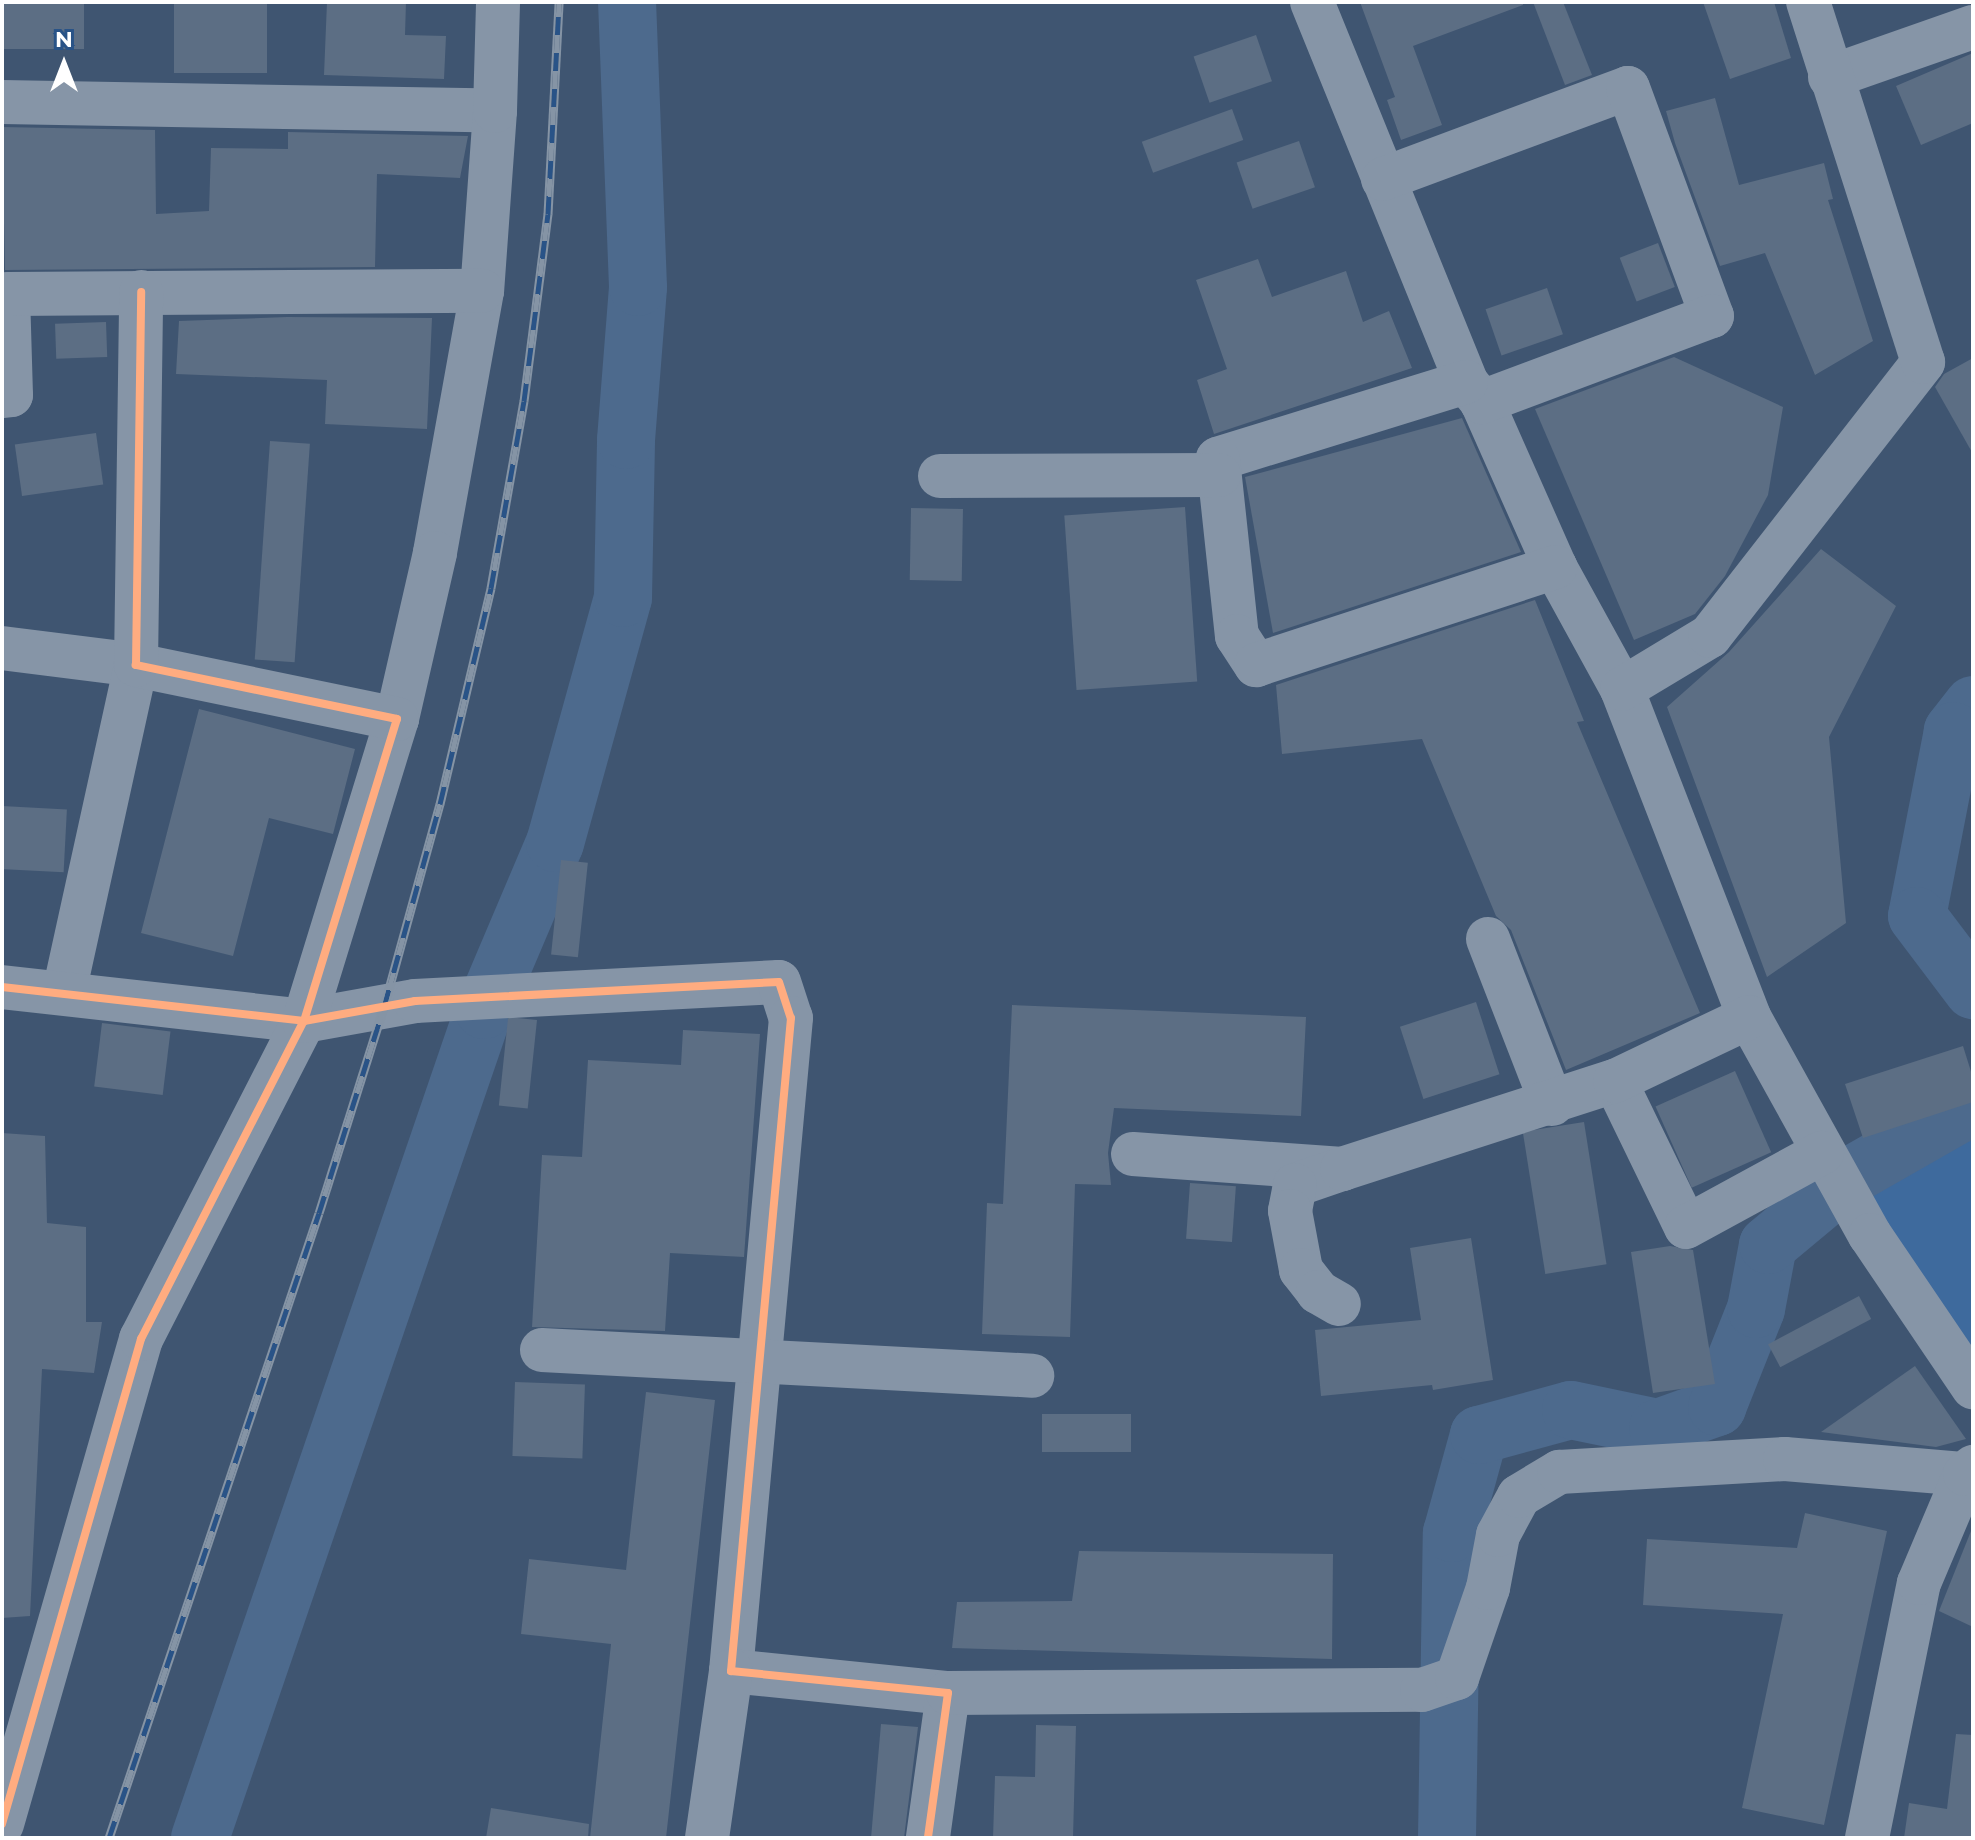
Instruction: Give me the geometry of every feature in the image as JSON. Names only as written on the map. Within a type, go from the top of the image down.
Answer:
[{"type":"street","points":[[2,1824],[141,1339],[304,1021],[397,719],[435,553],[482,291],[495,111],[498,2]]},
{"type":"street","points":[[1312,2],[1474,392],[1555,567],[1622,689],[1749,1017],[1870,1235],[1973,1387]]},
{"type":"street","points":[[1622,689],[1710,636],[1923,362],[1808,2]]},
{"type":"street","points":[[1830,77],[1973,27]]},
{"type":"street","points":[[1383,179],[1628,88],[1712,316],[1474,392],[1218,459],[1237,636],[1256,665],[1555,567]]},
{"type":"street","points":[[2,102],[495,111]]},
{"type":"street","points":[[2,396],[11,395],[8,294],[482,291]]},
{"type":"street","points":[[64,992],[136,665],[141,292]]},
{"type":"street","points":[[940,476],[1219,475]]},
{"type":"street","points":[[2,648],[136,665],[397,719]]},
{"type":"street","points":[[1488,939],[1552,1104]]},
{"type":"street","points":[[2,987],[304,1021],[415,1001],[779,982],[791,1018],[731,1671],[707,1838]]},
{"type":"street","points":[[1339,1304],[1318,1292],[1301,1270],[1290,1211],[1295,1185],[1552,1104],[1615,1081],[1749,1017]]},
{"type":"street","points":[[1615,1081],[1686,1227],[1826,1159]]},
{"type":"street","points":[[1133,1154],[1342,1169]]},
{"type":"street","points":[[542,1350],[760,1359],[1032,1376]]},
{"type":"street","points":[[731,1671],[948,1693],[1443,1683],[1488,1588],[1498,1535],[1519,1496],[1559,1472],[1785,1459],[1969,1470],[1919,1583],[1867,1838]]},
{"type":"street","points":[[928,1838],[948,1693]]},
{"type":"shaded area","points":[[1973,1113],[1973,1357],[1852,1175]]},
{"type":"building","points":[[2,2],[84,2],[84,49],[2,49]]},
{"type":"building","points":[[174,2],[267,2],[267,73],[174,73]]},
{"type":"building","points":[[327,2],[406,2],[405,35],[446,36],[444,79],[324,75]]},
{"type":"building","points":[[1360,2],[1523,2],[1523,5],[1413,46],[1442,125],[1401,140],[1387,100],[1395,97]]},
{"type":"building","points":[[1533,2],[1563,2],[1592,75],[1565,85]]},
{"type":"building","points":[[1703,2],[1774,2],[1791,58],[1730,79]]},
{"type":"building","points":[[1256,35],[1272,81],[1210,103],[1194,56]]},
{"type":"building","points":[[1973,53],[1973,123],[1921,145],[1896,86]]},
{"type":"building","points":[[1715,98],[1739,185],[1824,163],[1833,199],[1828,200],[1873,341],[1815,375],[1765,253],[1720,266],[1675,143],[1666,111]]},
{"type":"building","points":[[1232,109],[1243,140],[1153,173],[1142,142]]},
{"type":"building","points":[[2,127],[155,130],[156,214],[209,211],[211,148],[288,149],[288,132],[468,136],[460,178],[377,174],[375,267],[5,270]]},
{"type":"building","points":[[1299,141],[1315,187],[1253,209],[1237,162]]},
{"type":"building","points":[[1658,243],[1675,287],[1637,302],[1620,258]]},
{"type":"building","points":[[1258,259],[1272,297],[1346,271],[1363,322],[1389,311],[1412,368],[1214,434],[1197,380],[1227,369],[1196,280]]},
{"type":"building","points":[[1547,288],[1563,334],[1501,355],[1486,309]]},
{"type":"building","points":[[287,317],[432,318],[427,429],[325,424],[327,380],[176,374],[179,321]]},
{"type":"building","points":[[106,322],[107,357],[56,359],[55,324]]},
{"type":"building","points":[[1674,357],[1783,407],[1768,495],[1725,576],[1695,614],[1634,640],[1535,409]]},
{"type":"building","points":[[1973,358],[1973,454],[1935,387],[1944,374]]},
{"type":"building","points":[[1462,418],[1521,552],[1273,633],[1245,477]]},
{"type":"building","points":[[96,433],[103,484],[22,496],[15,444]]},
{"type":"building","points":[[270,441],[310,444],[295,662],[255,659]]},
{"type":"building","points":[[1185,507],[1197,682],[1077,690],[1064,515]]},
{"type":"building","points":[[911,508],[963,509],[962,581],[910,580]]},
{"type":"building","points":[[1821,549],[1896,606],[1829,737],[1846,923],[1767,977],[1667,707],[1729,652]]},
{"type":"building","points":[[1535,600],[1584,721],[1577,722],[1700,1013],[1566,1070],[1511,930],[1496,916],[1422,739],[1282,754],[1276,685]]},
{"type":"building","points":[[199,709],[355,749],[333,834],[269,818],[233,956],[141,933]]},
{"type":"building","points":[[2,806],[67,809],[64,872],[2,869]]},
{"type":"building","points":[[561,860],[588,863],[578,957],[551,954]]},
{"type":"building","points":[[1476,1002],[1499,1074],[1423,1099],[1400,1027]]},
{"type":"building","points":[[1012,1005],[1306,1017],[1301,1116],[1114,1108],[1108,1153],[1111,1185],[1075,1184],[1070,1337],[982,1334],[987,1203],[1003,1204]]},
{"type":"building","points":[[508,1017],[537,1020],[528,1109],[499,1105]]},
{"type":"building","points":[[102,1023],[170,1031],[163,1095],[94,1087]]},
{"type":"building","points":[[683,1030],[760,1034],[744,1257],[670,1253],[665,1331],[532,1327],[542,1155],[582,1157],[588,1060],[681,1065]]},
{"type":"building","points":[[1963,1046],[1973,1078],[1973,1102],[1863,1138],[1845,1084]]},
{"type":"building","points":[[1735,1071],[1771,1152],[1692,1188],[1656,1106]]},
{"type":"building","points":[[1584,1122],[1607,1264],[1545,1274],[1523,1132]]},
{"type":"building","points":[[2,1133],[45,1136],[47,1223],[86,1227],[86,1322],[102,1322],[94,1373],[42,1369],[30,1616],[2,1618]]},
{"type":"building","points":[[1190,1183],[1236,1186],[1232,1242],[1186,1239]]},
{"type":"building","points":[[1471,1238],[1493,1380],[1433,1390],[1432,1385],[1321,1396],[1315,1330],[1421,1320],[1410,1248]]},
{"type":"building","points":[[1670,1246],[1693,1250],[1715,1384],[1653,1393],[1631,1252]]},
{"type":"building","points":[[1859,1296],[1871,1319],[1780,1367],[1768,1344]]},
{"type":"building","points":[[1915,1366],[1966,1439],[1936,1447],[1821,1432]]},
{"type":"building","points":[[515,1382],[585,1384],[582,1458],[512,1456]]},
{"type":"building","points":[[646,1392],[715,1400],[666,1838],[590,1838],[611,1644],[521,1634],[529,1559],[626,1570]]},
{"type":"building","points":[[1042,1414],[1131,1414],[1131,1452],[1042,1452]]},
{"type":"building","points":[[1805,1513],[1887,1531],[1824,1825],[1742,1808],[1783,1614],[1643,1605],[1647,1539],[1797,1548]]},
{"type":"building","points":[[1973,1526],[1973,1627],[1939,1611]]},
{"type":"building","points":[[1079,1551],[1333,1554],[1332,1659],[952,1648],[957,1602],[1072,1601]]},
{"type":"building","points":[[881,1724],[918,1727],[904,1838],[871,1838]]},
{"type":"building","points":[[1036,1725],[1076,1726],[1073,1838],[993,1838],[995,1776],[1035,1777]]},
{"type":"building","points":[[1956,1734],[1973,1735],[1973,1838],[1904,1838],[1909,1803],[1947,1809]]},
{"type":"building","points":[[491,1808],[589,1824],[588,1838],[486,1838]]},
{"type":"waterway","points":[[200,1838],[484,1010],[555,843],[623,598],[626,440],[638,287],[627,2]]},
{"type":"waterway","points":[[1973,705],[1953,731],[1917,916],[1973,990]]},
{"type":"waterway","points":[[1447,1838],[1452,1533],[1479,1435],[1571,1410],[1658,1428],[1717,1407],[1756,1309],[1768,1245],[1852,1175],[1973,1106]]},
{"type":"railway","points":[[109,1838],[319,1213],[384,1007],[440,804],[491,588],[524,401],[548,214],[559,2]]},
{"type":"cycle path","points":[[2,1824],[141,1339],[304,1021],[397,719],[136,665],[141,292]]},
{"type":"cycle path","points":[[2,987],[304,1021],[415,1001],[779,982],[791,1018],[731,1671],[948,1693],[928,1838]]}]
